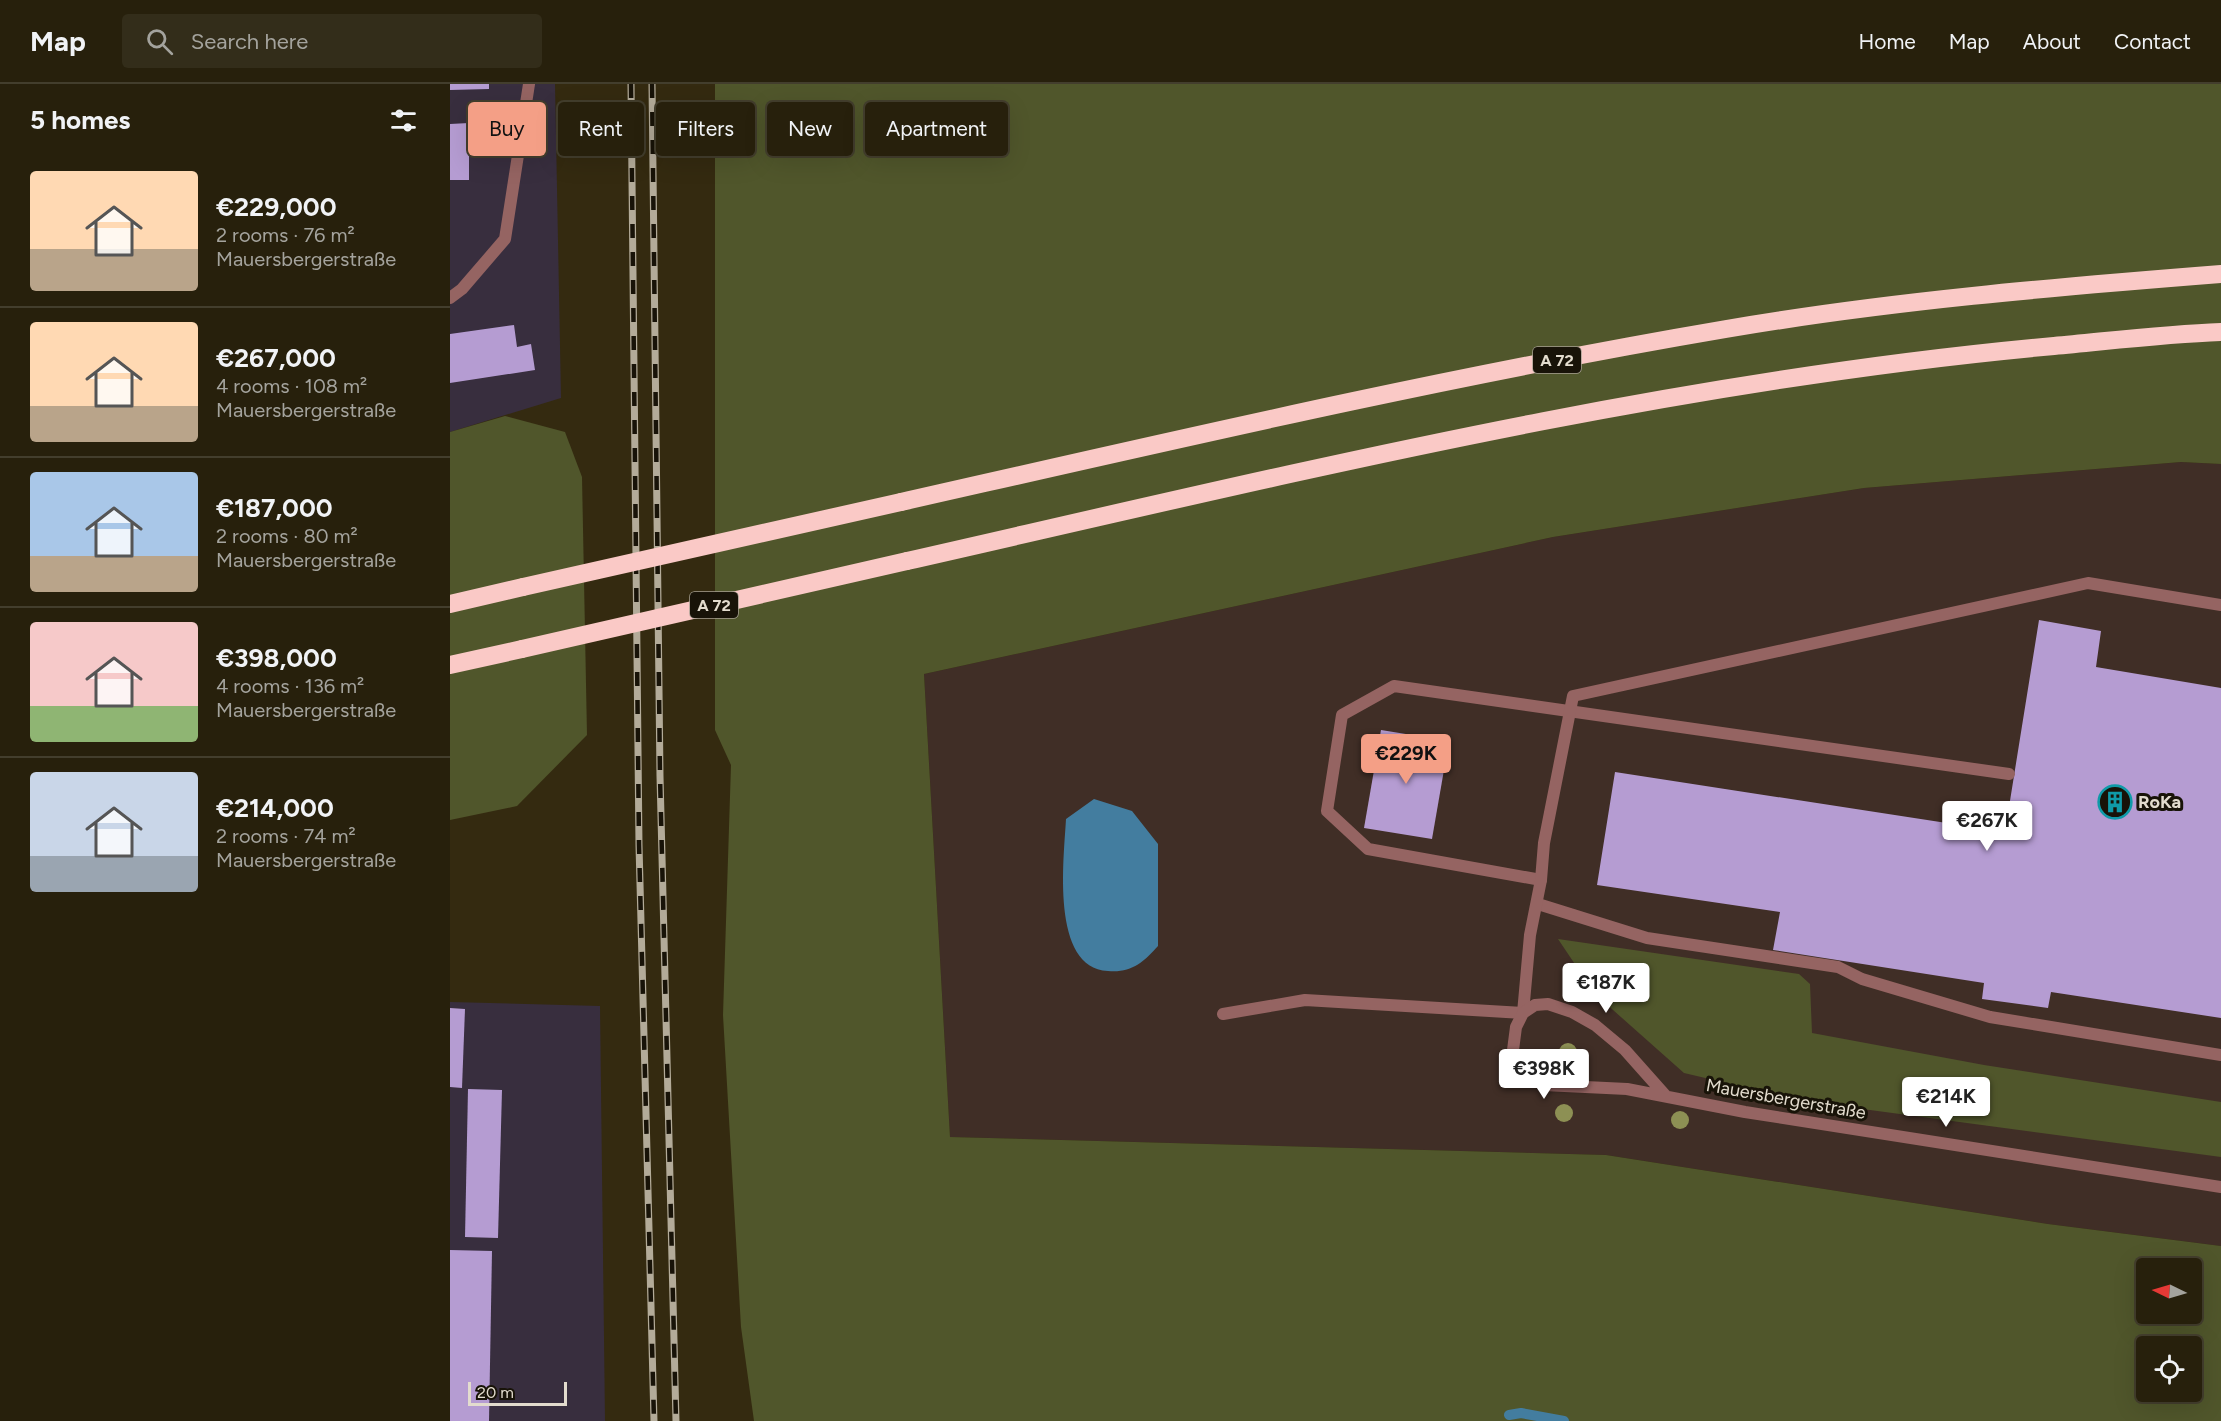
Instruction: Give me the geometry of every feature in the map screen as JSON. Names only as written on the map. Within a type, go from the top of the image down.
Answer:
[{"type":"highway","name":"A 72","points":[[450,604],[1354,400],[1729,328],[1978,295],[2221,274]]},
{"type":"highway","name":"A 72","points":[[450,666],[907,561],[1505,428],[1748,384],[1980,352],[2218,333]]},
{"type":"street","points":[[450,298],[462,289],[505,239],[530,84]]},
{"type":"street","points":[[1570,712],[1574,696],[2088,583],[2221,605]]},
{"type":"street","points":[[1541,880],[1368,849],[1327,811],[1342,715],[1394,686],[2008,774]]},
{"type":"street","name":"Mauersbergerstraße","points":[[1570,712],[1544,843],[1538,904],[1530,935],[1523,1013],[1516,1027],[1513,1050],[1519,1068],[1544,1085],[1627,1089],[1744,1112],[2221,1187]]},
{"type":"street","points":[[1538,904],[1647,938],[1838,967],[1862,979],[1989,1017],[2221,1055]]},
{"type":"street","points":[[1223,1014],[1305,1000],[1523,1013],[1535,1005],[1548,1004],[1572,1012],[1595,1025],[1625,1050],[1665,1095]]},
{"type":"shaded area","points":[[450,84],[555,84],[561,398],[450,432]]},
{"type":"shaded area","points":[[2181,462],[2221,464],[2221,1246],[2048,1224],[1606,1155],[950,1137],[924,674],[1553,537],[1864,488]]},
{"type":"shaded area","points":[[450,1002],[600,1006],[605,1421],[450,1421]]},
{"type":"green space","points":[[715,84],[2221,84],[2221,464],[2181,462],[1864,488],[1553,537],[924,674],[950,1137],[1606,1155],[2048,1224],[2221,1246],[2221,1421],[754,1421],[741,1327],[723,1015],[731,765],[715,730],[715,156],[755,156],[755,102],[715,102]]},
{"type":"green space","points":[[505,416],[565,432],[582,477],[587,735],[517,806],[450,820],[450,432]]},
{"type":"green space","points":[[1558,939],[1799,974],[1810,984],[1812,1033],[1984,1065],[2221,1102],[2221,1157],[1803,1101],[1684,1073],[1595,994]]},
{"type":"water","points":[[1094,799],[1132,811],[1158,844],[1158,946],[1142,962],[1123,970],[1108,971],[1089,965],[1077,951],[1069,932],[1064,909],[1066,819]]},
{"type":"building","points":[[450,84],[489,84],[489,89],[450,90]]},
{"type":"building","points":[[468,123],[469,180],[450,180],[450,124]]},
{"type":"building","points":[[514,325],[517,347],[531,344],[535,370],[450,383],[450,334]]},
{"type":"building","name":"RoKa","points":[[2039,620],[2101,631],[2096,667],[2221,688],[2221,1018],[2051,992],[2048,1008],[1982,999],[1984,983],[1773,950],[1780,912],[1597,885],[1615,772],[2005,832]]},
{"type":"building","points":[[1381,730],[1449,741],[1432,839],[1364,828]]},
{"type":"building","points":[[450,1008],[465,1009],[462,1088],[450,1087]]},
{"type":"building","points":[[468,1089],[502,1090],[498,1238],[465,1237]]},
{"type":"building","points":[[450,1250],[492,1251],[489,1421],[450,1421]]},
{"type":"waterway","points":[[1509,1415],[1521,1413],[1564,1421]]},
{"type":"railway","points":[[631,84],[639,845],[654,1421]]},
{"type":"railway","points":[[652,84],[660,776],[676,1421]]},
{"type":"place","name":"RoKa","points":[[2115,802]]}]
